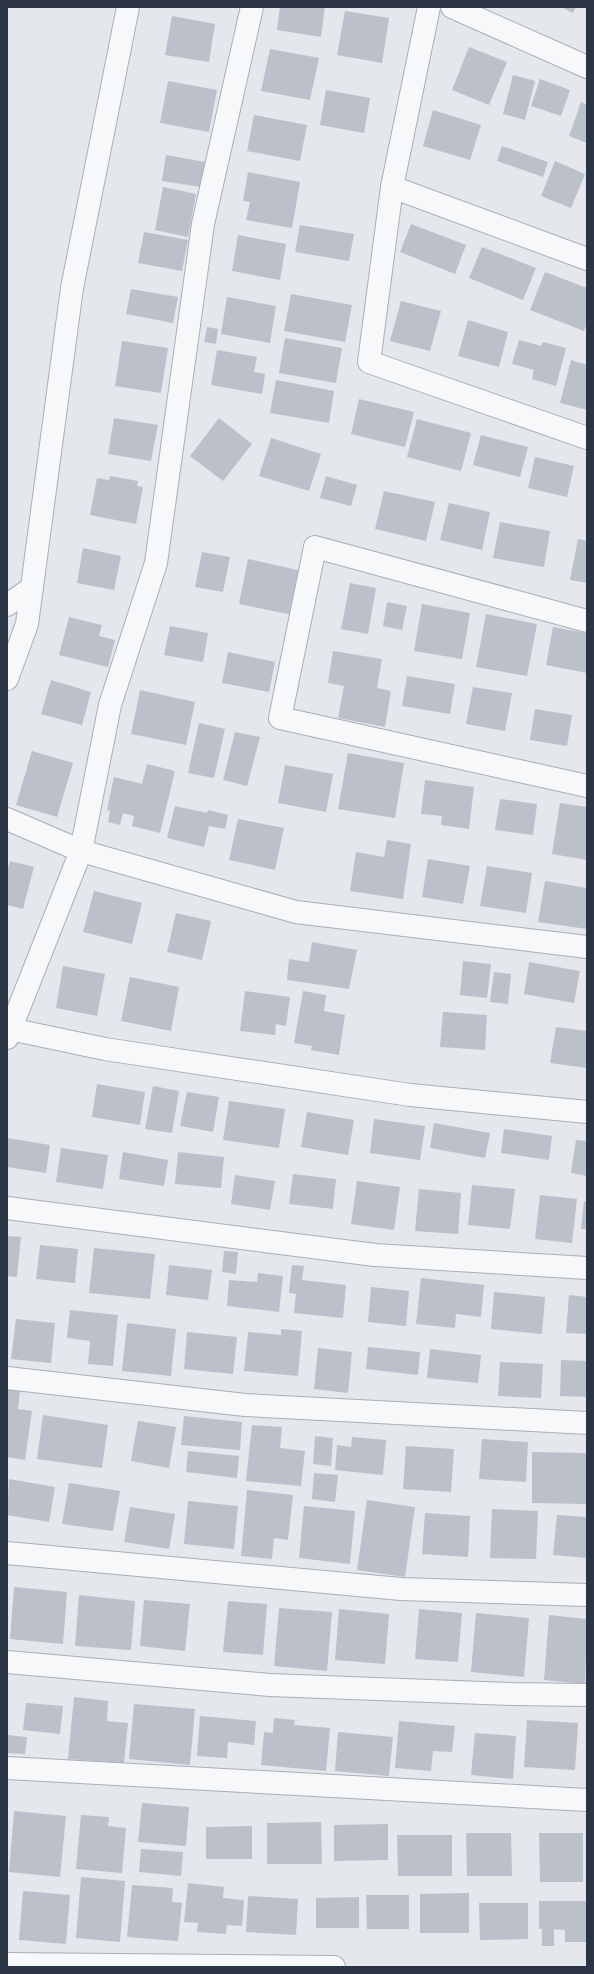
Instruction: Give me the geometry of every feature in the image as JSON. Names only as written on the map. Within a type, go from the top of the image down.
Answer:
[{"type":"street","points":[[7,679],[27,624],[72,288],[128,7]]},
{"type":"street","points":[[252,7],[203,224],[156,563],[110,705],[81,851],[9,1033],[410,1095],[587,1112]]},
{"type":"street","points":[[429,7],[392,187],[369,362],[587,438]]},
{"type":"street","points":[[452,7],[587,67]]},
{"type":"street","points":[[392,187],[587,259]]},
{"type":"street","points":[[587,621],[315,547],[280,718],[587,786]]},
{"type":"street","points":[[7,605],[32,588]]},
{"type":"street","points":[[7,819],[81,851],[296,912],[587,947]]},
{"type":"street","points":[[7,1208],[375,1255],[587,1268]]},
{"type":"street","points":[[7,1378],[245,1405],[587,1423]]},
{"type":"street","points":[[7,1553],[401,1589],[587,1595]]},
{"type":"street","points":[[7,1662],[270,1685],[512,1694],[587,1695]]},
{"type":"street","points":[[7,1768],[587,1800]]},
{"type":"street","points":[[7,1964],[334,1967]]},
{"type":"building","points":[[280,7],[325,7],[321,37],[277,30]]},
{"type":"building","points":[[561,7],[576,7],[573,13]]},
{"type":"building","points":[[345,11],[389,18],[382,63],[337,55]]},
{"type":"building","points":[[172,16],[215,24],[209,62],[165,55]]},
{"type":"building","points":[[469,47],[507,62],[489,105],[452,90]]},
{"type":"building","points":[[270,49],[319,58],[310,100],[261,91]]},
{"type":"building","points":[[513,75],[535,81],[525,120],[503,114]]},
{"type":"building","points":[[540,79],[570,90],[561,116],[531,106]]},
{"type":"building","points":[[168,81],[217,90],[209,132],[160,123]]},
{"type":"building","points":[[326,90],[370,98],[364,133],[320,125]]},
{"type":"building","points":[[581,102],[587,105],[587,143],[569,136]]},
{"type":"building","points":[[433,110],[481,125],[470,160],[423,146]]},
{"type":"building","points":[[254,115],[307,125],[300,161],[247,151]]},
{"type":"building","points":[[502,146],[548,162],[543,177],[497,161]]},
{"type":"building","points":[[166,155],[205,162],[201,187],[162,181]]},
{"type":"building","points":[[555,161],[585,174],[571,208],[541,196]]},
{"type":"building","points":[[248,172],[300,182],[292,228],[246,220],[250,202],[243,201]]},
{"type":"building","points":[[163,187],[196,194],[188,237],[155,230]]},
{"type":"building","points":[[411,224],[466,245],[455,274],[400,252]]},
{"type":"building","points":[[300,225],[354,234],[349,261],[295,252]]},
{"type":"building","points":[[144,232],[188,240],[182,271],[138,263]]},
{"type":"building","points":[[238,235],[286,244],[280,280],[232,271]]},
{"type":"building","points":[[482,247],[536,268],[523,300],[469,278]]},
{"type":"building","points":[[545,272],[587,288],[587,323],[584,331],[530,310]]},
{"type":"building","points":[[131,289],[178,297],[173,323],[126,314]]},
{"type":"building","points":[[291,294],[352,305],[345,342],[284,331]]},
{"type":"building","points":[[227,297],[276,306],[270,343],[221,334]]},
{"type":"building","points":[[401,301],[441,311],[430,351],[390,341]]},
{"type":"building","points":[[468,320],[508,332],[499,367],[458,356]]},
{"type":"building","points":[[207,327],[218,329],[216,344],[204,342]]},
{"type":"building","points":[[285,338],[342,348],[336,383],[279,373]]},
{"type":"building","points":[[519,340],[541,346],[543,342],[566,348],[556,386],[532,379],[534,370],[512,364]]},
{"type":"building","points":[[122,341],[168,348],[161,393],[115,386]]},
{"type":"building","points":[[217,350],[257,357],[254,372],[265,374],[262,394],[211,385]]},
{"type":"building","points":[[571,360],[587,365],[587,410],[560,403]]},
{"type":"building","points":[[276,380],[334,391],[329,423],[270,413]]},
{"type":"building","points":[[359,399],[414,412],[405,447],[351,434]]},
{"type":"building","points":[[114,418],[158,425],[151,461],[108,454]]},
{"type":"building","points":[[219,418],[252,444],[223,481],[190,456]]},
{"type":"building","points":[[417,419],[471,433],[461,471],[407,457]]},
{"type":"building","points":[[481,435],[528,447],[520,477],[473,465]]},
{"type":"building","points":[[271,438],[321,454],[309,491],[259,476]]},
{"type":"building","points":[[535,457],[574,466],[567,497],[528,488]]},
{"type":"building","points":[[110,476],[138,481],[137,486],[143,487],[136,524],[90,515],[97,478],[109,480]]},
{"type":"building","points":[[326,476],[357,485],[351,506],[320,498]]},
{"type":"building","points":[[384,491],[435,502],[426,541],[375,529]]},
{"type":"building","points":[[449,503],[490,512],[482,550],[440,540]]},
{"type":"building","points":[[500,522],[550,531],[544,567],[493,558]]},
{"type":"building","points":[[578,539],[587,541],[587,583],[570,580]]},
{"type":"building","points":[[83,548],[121,556],[114,590],[77,583]]},
{"type":"building","points":[[202,552],[230,557],[223,592],[195,587]]},
{"type":"building","points":[[248,559],[302,571],[292,615],[239,604]]},
{"type":"building","points":[[350,583],[376,588],[368,634],[341,629]]},
{"type":"building","points":[[387,602],[407,606],[402,630],[383,626]]},
{"type":"building","points":[[422,604],[470,613],[462,659],[414,651]]},
{"type":"building","points":[[486,614],[537,624],[527,676],[476,667]]},
{"type":"building","points":[[69,617],[102,625],[99,636],[115,640],[108,667],[59,655]]},
{"type":"building","points":[[170,626],[208,633],[203,662],[164,655]]},
{"type":"building","points":[[553,627],[587,633],[587,673],[546,665]]},
{"type":"building","points":[[333,651],[382,659],[377,688],[391,691],[385,727],[338,718],[344,686],[328,683]]},
{"type":"building","points":[[228,652],[275,662],[269,692],[222,683]]},
{"type":"building","points":[[407,676],[455,684],[450,714],[402,706]]},
{"type":"building","points":[[51,680],[91,692],[82,725],[41,714]]},
{"type":"building","points":[[473,687],[512,693],[505,731],[466,724]]},
{"type":"building","points":[[140,690],[195,702],[186,745],[131,734]]},
{"type":"building","points":[[535,709],[572,715],[567,746],[530,740]]},
{"type":"building","points":[[199,723],[225,729],[214,778],[188,773]]},
{"type":"building","points":[[235,732],[260,737],[247,786],[223,780]]},
{"type":"building","points":[[32,751],[73,763],[57,817],[16,805]]},
{"type":"building","points":[[348,753],[404,763],[395,818],[338,809]]},
{"type":"building","points":[[147,764],[175,771],[160,833],[132,826],[134,816],[123,813],[120,825],[108,822],[110,811],[107,810],[114,777],[142,784]]},
{"type":"building","points":[[285,765],[333,774],[326,812],[278,803]]},
{"type":"building","points":[[425,780],[474,787],[469,829],[441,825],[442,816],[421,814]]},
{"type":"building","points":[[500,799],[537,804],[533,835],[495,830]]},
{"type":"building","points":[[560,803],[587,807],[587,860],[552,854]]},
{"type":"building","points":[[175,806],[207,813],[208,810],[228,815],[225,829],[209,826],[204,847],[167,838]]},
{"type":"building","points":[[238,819],[284,828],[275,870],[229,860]]},
{"type":"building","points":[[387,840],[411,844],[403,899],[350,891],[356,852],[384,857]]},
{"type":"building","points":[[428,859],[470,866],[463,904],[422,897]]},
{"type":"building","points":[[10,861],[34,867],[23,909],[7,905],[7,872]]},
{"type":"building","points":[[487,866],[532,873],[526,913],[480,906]]},
{"type":"building","points":[[545,881],[587,888],[587,929],[538,922]]},
{"type":"building","points":[[94,891],[142,903],[132,944],[83,932]]},
{"type":"building","points":[[176,913],[211,921],[202,960],[167,952]]},
{"type":"building","points":[[312,942],[357,950],[349,989],[287,980],[289,959],[309,962]]},
{"type":"building","points":[[463,961],[491,964],[487,998],[460,995]]},
{"type":"building","points":[[529,962],[580,971],[574,1003],[524,994]]},
{"type":"building","points":[[63,966],[105,974],[97,1016],[56,1008]]},
{"type":"building","points":[[494,972],[511,974],[508,1004],[490,1002]]},
{"type":"building","points":[[130,977],[179,987],[171,1031],[121,1021]]},
{"type":"building","points":[[245,991],[290,997],[286,1026],[276,1024],[275,1035],[240,1031]]},
{"type":"building","points":[[303,991],[326,995],[324,1011],[345,1015],[339,1055],[311,1050],[312,1046],[294,1043]]},
{"type":"building","points":[[443,1012],[487,1015],[485,1050],[440,1047]]},
{"type":"building","points":[[556,1027],[587,1031],[587,1068],[550,1063]]},
{"type":"building","points":[[97,1084],[145,1092],[140,1125],[92,1117]]},
{"type":"building","points":[[153,1086],[179,1091],[172,1133],[145,1129]]},
{"type":"building","points":[[187,1092],[219,1097],[213,1132],[180,1126]]},
{"type":"building","points":[[229,1101],[285,1109],[279,1148],[223,1140]]},
{"type":"building","points":[[307,1112],[354,1120],[348,1155],[301,1147]]},
{"type":"building","points":[[374,1119],[425,1126],[420,1160],[370,1153]]},
{"type":"building","points":[[434,1123],[490,1133],[485,1158],[430,1148]]},
{"type":"building","points":[[504,1129],[552,1136],[549,1160],[501,1153]]},
{"type":"building","points":[[7,1138],[50,1145],[46,1173],[7,1167]]},
{"type":"building","points":[[576,1140],[587,1141],[587,1176],[571,1173]]},
{"type":"building","points":[[61,1148],[108,1155],[103,1189],[56,1182]]},
{"type":"building","points":[[123,1152],[168,1160],[164,1186],[119,1179]]},
{"type":"building","points":[[178,1152],[224,1157],[221,1188],[175,1184]]},
{"type":"building","points":[[293,1174],[336,1179],[333,1209],[289,1204]]},
{"type":"building","points":[[235,1175],[275,1181],[270,1210],[231,1204]]},
{"type":"building","points":[[357,1181],[400,1187],[394,1230],[351,1224]]},
{"type":"building","points":[[472,1185],[515,1189],[510,1229],[468,1225]]},
{"type":"building","points":[[419,1189],[461,1193],[458,1234],[415,1231]]},
{"type":"building","points":[[540,1195],[577,1199],[572,1243],[535,1239]]},
{"type":"building","points":[[584,1201],[587,1202],[587,1229],[581,1229]]},
{"type":"building","points":[[7,1236],[21,1237],[17,1277],[7,1276]]},
{"type":"building","points":[[40,1245],[78,1249],[75,1283],[36,1279]]},
{"type":"building","points":[[94,1248],[155,1254],[150,1299],[89,1293]]},
{"type":"building","points":[[224,1251],[238,1252],[236,1274],[222,1272]]},
{"type":"building","points":[[169,1265],[212,1270],[208,1300],[166,1295]]},
{"type":"building","points":[[292,1265],[304,1266],[302,1280],[346,1285],[343,1318],[294,1313],[296,1294],[289,1293]]},
{"type":"building","points":[[258,1273],[283,1276],[279,1312],[227,1306],[229,1280],[257,1282]]},
{"type":"building","points":[[421,1278],[484,1285],[481,1317],[456,1314],[455,1328],[416,1324]]},
{"type":"building","points":[[371,1287],[409,1291],[406,1326],[368,1322]]},
{"type":"building","points":[[494,1292],[545,1297],[542,1334],[491,1329]]},
{"type":"building","points":[[569,1295],[587,1297],[587,1334],[566,1333]]},
{"type":"building","points":[[70,1310],[118,1315],[113,1366],[88,1364],[90,1341],[67,1338]]},
{"type":"building","points":[[16,1319],[55,1323],[51,1363],[11,1359]]},
{"type":"building","points":[[127,1323],[176,1329],[171,1376],[122,1371]]},
{"type":"building","points":[[281,1329],[302,1331],[298,1376],[244,1371],[248,1332],[281,1335]]},
{"type":"building","points":[[187,1332],[237,1337],[233,1374],[184,1369]]},
{"type":"building","points":[[368,1347],[420,1352],[418,1375],[366,1369]]},
{"type":"building","points":[[318,1348],[352,1352],[348,1393],[314,1389]]},
{"type":"building","points":[[430,1349],[481,1355],[478,1383],[427,1378]]},
{"type":"building","points":[[561,1360],[587,1361],[587,1397],[560,1396]]},
{"type":"building","points":[[500,1362],[543,1364],[541,1398],[498,1396]]},
{"type":"building","points":[[7,1388],[20,1390],[18,1409],[32,1411],[25,1460],[7,1457]]},
{"type":"building","points":[[43,1415],[108,1425],[102,1468],[37,1459]]},
{"type":"building","points":[[184,1416],[242,1422],[240,1450],[181,1445]]},
{"type":"building","points":[[138,1421],[176,1427],[169,1468],[131,1461]]},
{"type":"building","points":[[252,1425],[282,1427],[280,1448],[305,1451],[301,1486],[246,1481]]},
{"type":"building","points":[[315,1436],[333,1438],[331,1466],[313,1464]]},
{"type":"building","points":[[352,1437],[386,1440],[383,1475],[335,1470],[337,1445],[351,1447]]},
{"type":"building","points":[[482,1439],[528,1442],[526,1482],[479,1479]]},
{"type":"building","points":[[406,1446],[454,1449],[451,1492],[403,1489]]},
{"type":"building","points":[[188,1451],[239,1456],[237,1478],[186,1472]]},
{"type":"building","points":[[532,1452],[587,1453],[587,1504],[532,1503]]},
{"type":"building","points":[[314,1473],[338,1475],[335,1502],[312,1499]]},
{"type":"building","points":[[9,1479],[55,1487],[49,1522],[7,1515]]},
{"type":"building","points":[[69,1483],[120,1491],[113,1531],[62,1524]]},
{"type":"building","points":[[247,1490],[293,1495],[288,1540],[274,1538],[272,1559],[241,1556]]},
{"type":"building","points":[[367,1500],[415,1507],[405,1577],[357,1570]]},
{"type":"building","points":[[188,1501],[238,1506],[234,1549],[184,1544]]},
{"type":"building","points":[[304,1506],[355,1511],[350,1564],[299,1558]]},
{"type":"building","points":[[130,1507],[175,1514],[169,1549],[124,1542]]},
{"type":"building","points":[[492,1509],[538,1511],[536,1559],[490,1558]]},
{"type":"building","points":[[425,1513],[470,1516],[468,1557],[422,1554]]},
{"type":"building","points":[[557,1515],[587,1517],[587,1558],[553,1555]]},
{"type":"building","points":[[14,1587],[67,1592],[63,1644],[10,1639]]},
{"type":"building","points":[[79,1595],[135,1601],[131,1650],[75,1646]]},
{"type":"building","points":[[144,1600],[190,1604],[185,1651],[140,1646]]},
{"type":"building","points":[[228,1601],[267,1604],[263,1655],[223,1652]]},
{"type":"building","points":[[279,1608],[332,1612],[327,1671],[274,1666]]},
{"type":"building","points":[[339,1609],[389,1614],[385,1664],[335,1660]]},
{"type":"building","points":[[419,1609],[462,1613],[458,1662],[415,1659]]},
{"type":"building","points":[[476,1613],[529,1618],[524,1677],[471,1672]]},
{"type":"building","points":[[549,1615],[587,1619],[585,1684],[544,1680]]},
{"type":"building","points":[[74,1697],[108,1701],[107,1721],[128,1723],[124,1763],[68,1759]]},
{"type":"building","points":[[26,1703],[63,1706],[60,1734],[23,1730]]},
{"type":"building","points":[[134,1704],[195,1709],[190,1765],[129,1759]]},
{"type":"building","points":[[200,1716],[256,1721],[254,1745],[228,1742],[227,1758],[197,1756]]},
{"type":"building","points":[[274,1718],[295,1720],[294,1725],[330,1728],[326,1771],[261,1765],[264,1732],[273,1733]]},
{"type":"building","points":[[527,1720],[578,1723],[575,1770],[524,1767]]},
{"type":"building","points":[[399,1721],[455,1726],[452,1752],[433,1751],[431,1771],[395,1768]]},
{"type":"building","points":[[338,1732],[393,1737],[389,1776],[335,1771]]},
{"type":"building","points":[[475,1733],[516,1736],[513,1779],[471,1775]]},
{"type":"building","points":[[7,1735],[27,1737],[25,1754],[7,1753]]},
{"type":"building","points":[[142,1803],[189,1807],[186,1846],[138,1842]]},
{"type":"building","points":[[14,1811],[66,1816],[60,1877],[9,1872]]},
{"type":"building","points":[[81,1815],[109,1817],[108,1826],[126,1828],[122,1873],[76,1869]]},
{"type":"building","points":[[321,1822],[322,1864],[267,1864],[267,1823]]},
{"type":"building","points":[[388,1824],[388,1860],[334,1861],[334,1825]]},
{"type":"building","points":[[252,1826],[252,1859],[206,1859],[206,1827]]},
{"type":"building","points":[[466,1833],[511,1833],[512,1876],[467,1876]]},
{"type":"building","points":[[539,1833],[583,1833],[583,1882],[540,1882]]},
{"type":"building","points":[[397,1835],[452,1835],[452,1876],[398,1876]]},
{"type":"building","points":[[141,1849],[183,1852],[181,1876],[139,1872]]},
{"type":"building","points":[[81,1877],[125,1881],[120,1942],[76,1938]]},
{"type":"building","points":[[188,1883],[224,1887],[223,1898],[244,1900],[242,1926],[227,1925],[226,1934],[197,1932],[198,1923],[184,1922]]},
{"type":"building","points":[[132,1885],[173,1888],[172,1902],[182,1903],[178,1941],[127,1937]]},
{"type":"building","points":[[23,1891],[70,1895],[66,1944],[19,1940]]},
{"type":"building","points":[[469,1893],[469,1933],[420,1933],[420,1894]]},
{"type":"building","points":[[366,1895],[409,1895],[409,1929],[367,1929]]},
{"type":"building","points":[[248,1896],[298,1899],[296,1935],[246,1932]]},
{"type":"building","points":[[359,1897],[359,1928],[316,1928],[316,1898]]},
{"type":"building","points":[[539,1901],[587,1901],[587,1942],[565,1942],[565,1930],[554,1929],[554,1946],[542,1946],[542,1929],[539,1929]]},
{"type":"building","points":[[479,1903],[528,1903],[528,1939],[480,1940]]}]
